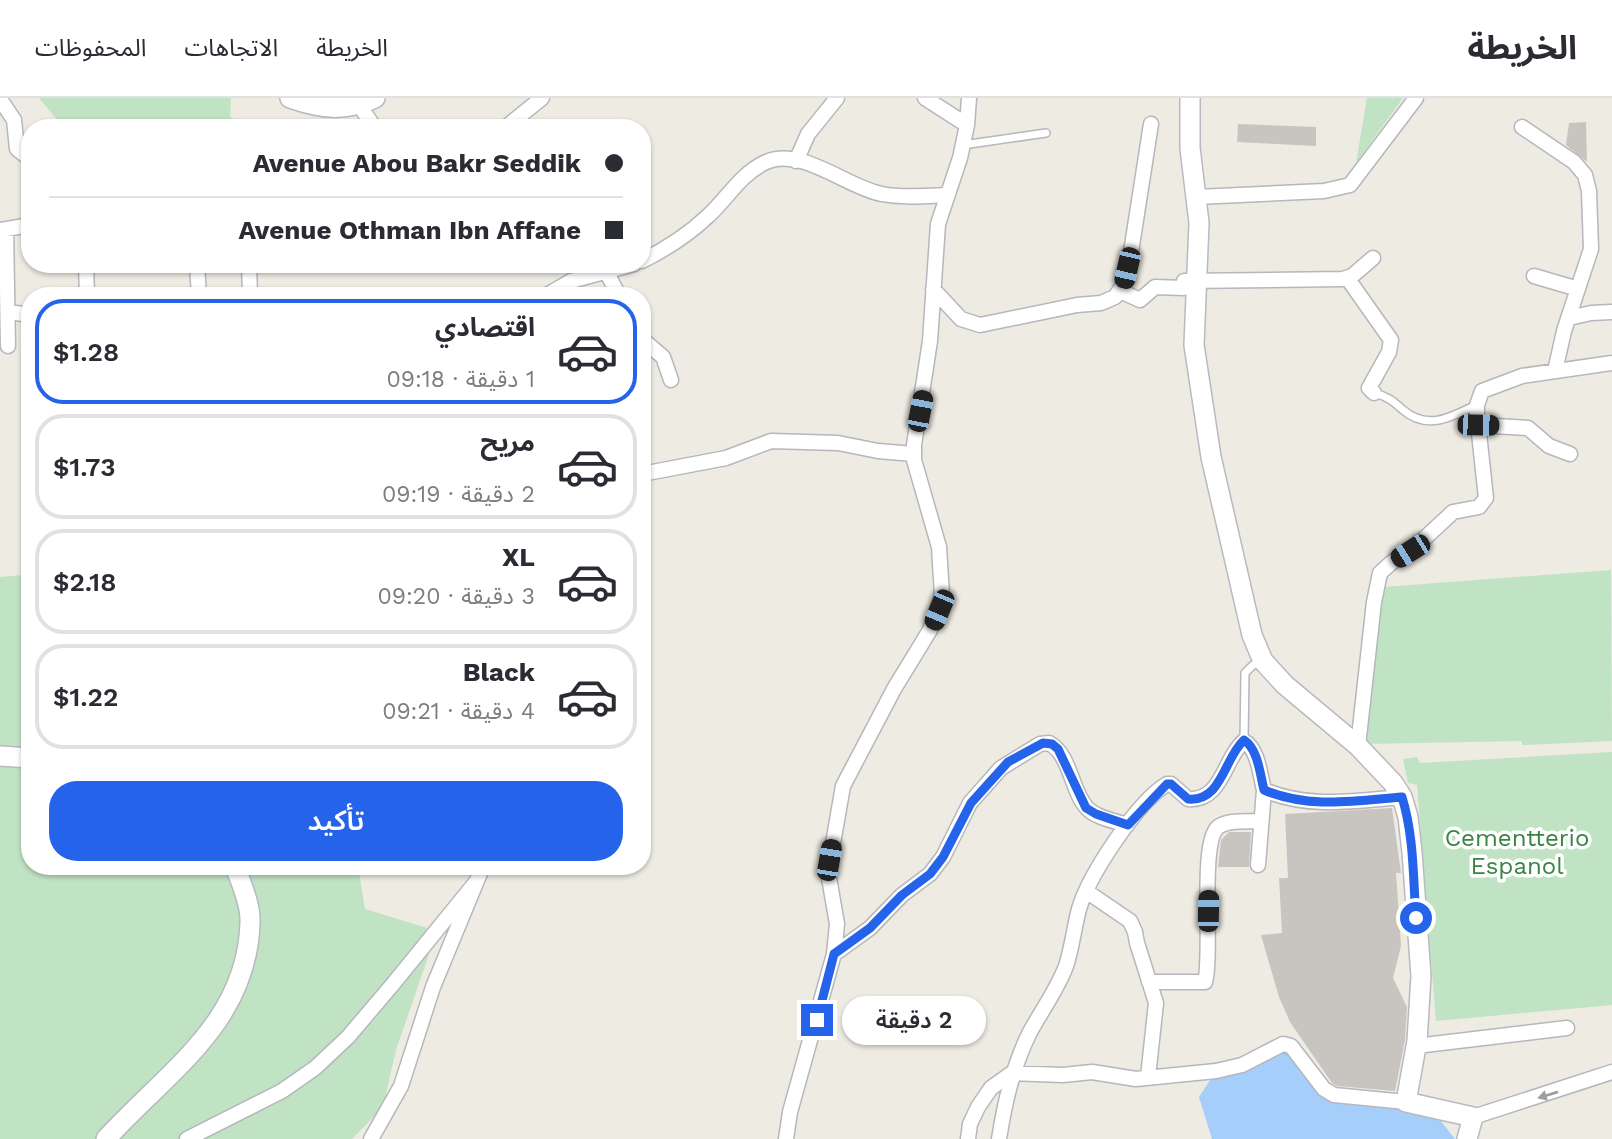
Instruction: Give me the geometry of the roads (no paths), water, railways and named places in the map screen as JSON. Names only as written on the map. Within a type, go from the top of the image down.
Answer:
[{"type":"street","points":[[290,98],[329,109],[367,102],[372,119]]},
{"type":"street","points":[[516,119],[542,98]]},
{"type":"street","points":[[796,160],[808,134],[836,98]]},
{"type":"street","points":[[925,98],[967,125]]},
{"type":"street","points":[[786,1139],[790,1112],[834,954],[836,924],[828,872],[843,786],[894,690],[930,631],[942,595],[939,547],[914,454],[915,429],[925,386],[938,224],[963,145],[969,98]]},
{"type":"street","points":[[1190,98],[1190,148],[1200,245],[1194,345],[1202,406],[1252,635],[1263,661],[1285,685],[1358,746],[1393,783],[1402,797],[1408,817],[1421,1006],[1406,1102]]},
{"type":"street","points":[[1196,197],[1324,191],[1350,185],[1416,98]]},
{"type":"street","points":[[0,99],[14,120],[17,149],[21,152]]},
{"type":"street","points":[[933,289],[961,319],[980,324],[1108,302],[1120,290],[1131,253],[1151,124]]},
{"type":"street","points":[[1522,127],[1574,162],[1585,175],[1589,191],[1591,249],[1555,371]]},
{"type":"street","points":[[651,256],[684,236],[710,215],[738,182],[758,166],[781,158],[796,160],[882,194],[945,195]]},
{"type":"street","points":[[8,346],[9,312],[3,230],[21,227]]},
{"type":"street","points":[[1120,290],[1142,300],[1152,288],[1184,288],[1184,281],[1350,277],[1373,257]]},
{"type":"street","points":[[561,287],[571,281],[607,273],[614,287]]},
{"type":"street","points":[[1534,276],[1578,289]]},
{"type":"street","points":[[1350,277],[1388,333],[1391,348],[1369,390],[1374,393]]},
{"type":"street","points":[[9,312],[21,314]]},
{"type":"street","points":[[1569,318],[1612,312]]},
{"type":"street","points":[[651,347],[663,357],[671,380]]},
{"type":"street","points":[[1358,746],[1376,586],[1380,573],[1426,537],[1449,514],[1479,508],[1484,502],[1487,489],[1477,405],[1482,391],[1522,376],[1612,363]]},
{"type":"street","points":[[1478,425],[1528,428],[1549,446],[1570,454]]},
{"type":"street","points":[[651,472],[726,458],[771,441],[838,443],[878,451],[914,454]]},
{"type":"street","points":[[999,1139],[1012,1073],[1066,964],[1086,891],[1097,869],[1128,825],[1167,784],[1171,784],[1188,799],[1204,797],[1216,786],[1244,740],[1249,743],[1255,756],[1264,790],[1258,865]]},
{"type":"street","points":[[834,954],[870,928],[902,895],[930,874],[943,857],[971,803],[1008,762],[1040,744],[1049,743],[1058,749],[1086,808],[1128,825]]},
{"type":"street","points":[[0,756],[21,757]]},
{"type":"street","points":[[1264,790],[1284,799],[1307,803],[1402,797]]},
{"type":"street","points":[[1149,982],[1205,982],[1209,859],[1214,832],[1222,825],[1230,823],[1261,821]]},
{"type":"street","points":[[106,1139],[198,1048],[231,998],[243,968],[250,921],[237,875]]},
{"type":"street","points":[[371,1139],[401,1086],[433,987],[479,875]]},
{"type":"street","points":[[187,1139],[282,1091],[316,1068],[348,1037],[393,985],[476,882]]},
{"type":"street","points":[[1086,891],[1130,921],[1156,1012],[1147,1077]]},
{"type":"street","points":[[1416,1046],[1567,1028]]},
{"type":"street","points":[[968,1139],[978,1107],[991,1088],[1012,1073],[1063,1075],[1092,1072],[1118,1078],[1228,1069],[1287,1044],[1324,1089],[1334,1095],[1406,1102],[1473,1117],[1612,1072]]},
{"type":"street","points":[[1467,1139],[1473,1117]]},
{"type":"lane","points":[[963,145],[1046,133]]},
{"type":"lane","points":[[1374,393],[1391,398],[1416,419],[1426,421],[1437,422],[1477,405]]},
{"type":"lane","points":[[1244,740],[1245,673],[1253,665],[1263,661]]},
{"type":"water","points":[[1287,1044],[1325,1097],[1400,1107],[1440,1120],[1455,1139],[1212,1139],[1199,1097],[1216,1071]]},
{"type":"park label","name":"Cementterio Espanol","points":[[1517,852]]}]
